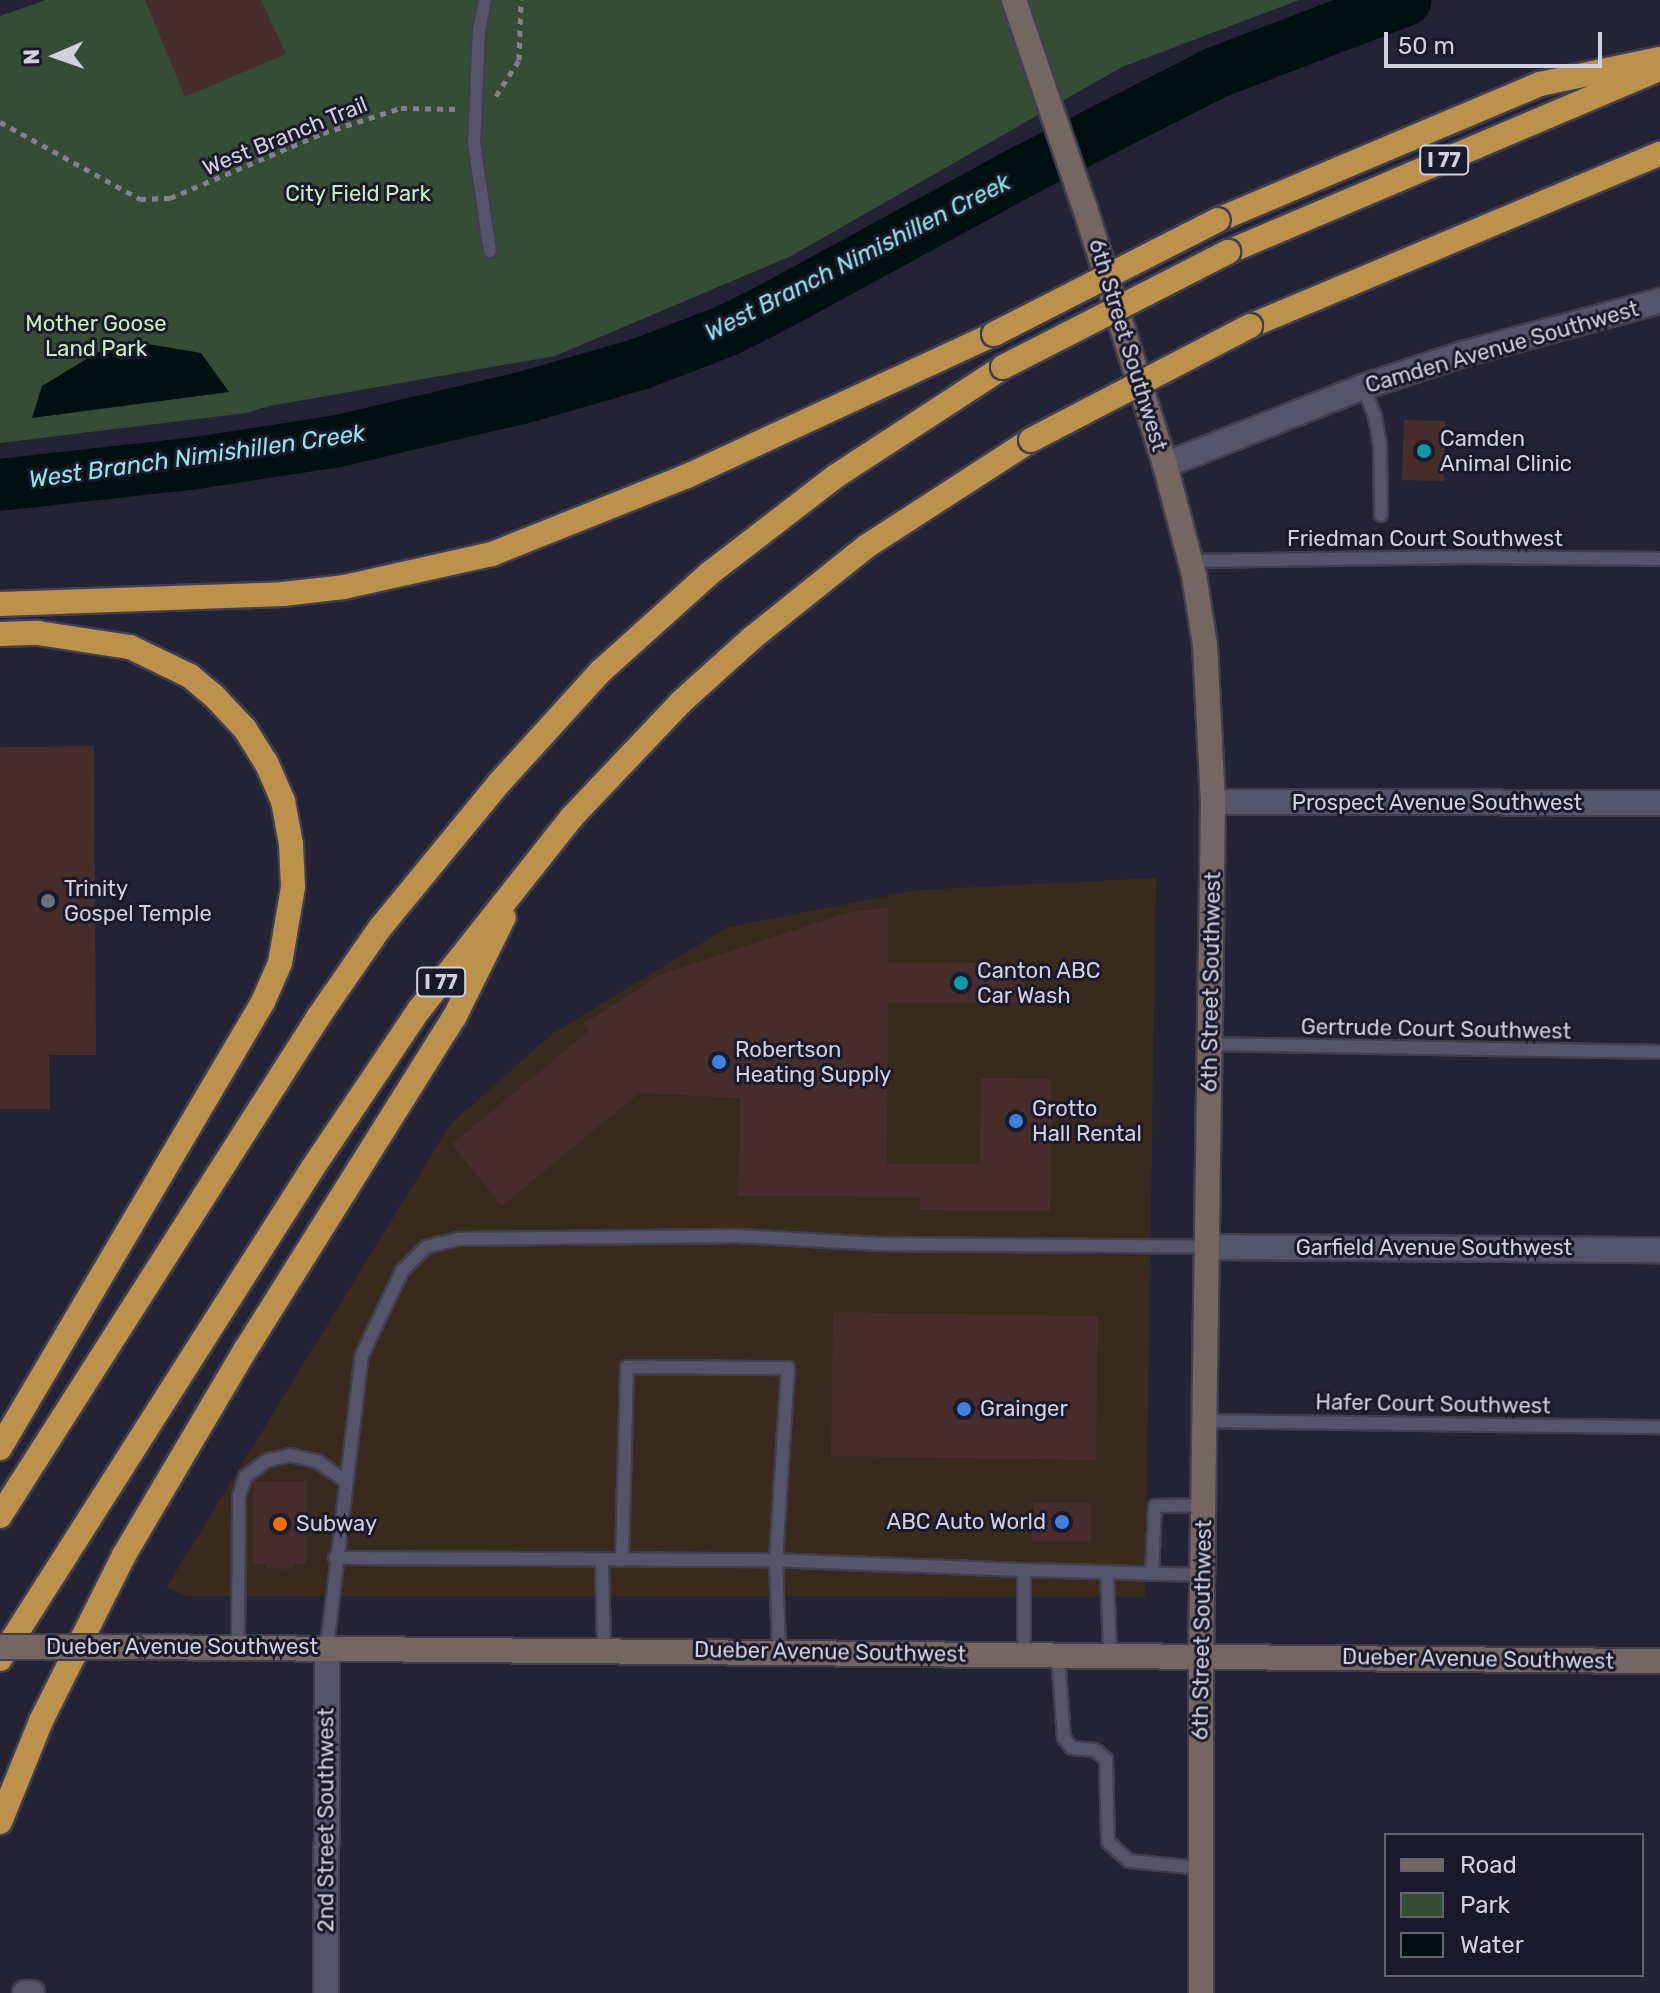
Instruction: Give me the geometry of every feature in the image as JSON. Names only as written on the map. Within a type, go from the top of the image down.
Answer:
[{"type":"highway","points":[[0,604],[283,594],[344,587],[492,554],[673,483],[994,334],[1218,220],[1540,84],[1660,59]]},
{"type":"highway","name":"I 77","points":[[0,1516],[319,1016],[380,928],[500,782],[600,672],[710,573],[836,476],[1003,367],[1228,252],[1660,69]]},
{"type":"highway","name":"I 77","points":[[0,1659],[312,1169],[419,1010],[526,873],[622,762],[752,638],[867,546],[1031,440],[1250,326],[1660,154]]},
{"type":"highway","points":[[0,634],[51,634],[130,647],[190,676],[213,695],[245,729],[266,762],[283,801],[291,844],[293,887],[280,963],[263,1002],[0,1448]]},
{"type":"highway","points":[[0,1822],[41,1721],[124,1555],[246,1349],[455,1016],[526,873]]},
{"type":"street","name":"6th Street Southwest","points":[[1014,0],[1085,208],[1165,465],[1190,561],[1205,645],[1213,802],[1201,1657],[1201,1993]]},
{"type":"street","name":"Camden Avenue Southwest","points":[[1165,465],[1363,387],[1463,354],[1660,301]]},
{"type":"street","name":"Prospect Avenue Southwest","points":[[1213,802],[1660,803]]},
{"type":"street","name":"Garfield Avenue Southwest","points":[[1208,1247],[1660,1250]]},
{"type":"street","name":"Dueber Avenue Southwest","points":[[0,1647],[604,1649],[1660,1661]]},
{"type":"street","name":"2nd Street Southwest","points":[[326,1993],[327,1647]]},
{"type":"street","points":[[25,1993],[32,1993]]},
{"type":"lane","points":[[485,0],[479,30],[474,143],[490,251]]},
{"type":"lane","points":[[1363,387],[1375,417],[1380,444],[1381,515]]},
{"type":"lane","name":"Friedman Court Southwest","points":[[1190,561],[1469,557],[1660,559]]},
{"type":"lane","name":"Gertrude Court Southwest","points":[[1210,1044],[1660,1052]]},
{"type":"lane","points":[[327,1647],[335,1558],[362,1355],[407,1264],[426,1247],[451,1240],[737,1236],[881,1244],[1208,1247]]},
{"type":"lane","points":[[622,1560],[627,1367],[788,1368],[776,1561],[779,1651]]},
{"type":"lane","name":"Hafer Court Southwest","points":[[1206,1421],[1660,1427]]},
{"type":"lane","points":[[238,1647],[239,1496],[245,1477],[266,1461],[290,1455],[317,1461],[346,1481]]},
{"type":"lane","points":[[1152,1574],[1155,1506],[1204,1505]]},
{"type":"lane","points":[[335,1558],[776,1561],[1203,1575]]},
{"type":"lane","points":[[602,1560],[604,1649]]},
{"type":"lane","points":[[1024,1570],[1024,1654]]},
{"type":"lane","points":[[1107,1572],[1110,1655]]},
{"type":"lane","points":[[1058,1655],[1064,1738],[1072,1748],[1095,1750],[1106,1759],[1108,1842],[1129,1861],[1201,1868]]},
{"type":"path","points":[[475,108],[500,93],[519,60],[521,0]]},
{"type":"path","name":"West Branch Trail","points":[[0,122],[140,199],[170,198],[323,133],[401,108],[430,111],[475,108]]},
{"type":"shaded area","points":[[1156,878],[1145,1597],[188,1596],[166,1588],[450,1125],[552,1034],[728,927],[918,890]]},
{"type":"green space","name":"City Field Park","points":[[46,0],[1299,0],[1122,67],[791,256],[555,356],[269,406],[246,413],[0,443],[0,16]]},
{"type":"water","points":[[148,344],[201,353],[229,392],[32,418],[42,386],[98,352]]},
{"type":"building","points":[[145,0],[261,0],[286,54],[185,97]]},
{"type":"building","name":"Camden Animal Clinic","points":[[1404,420],[1445,421],[1444,481],[1402,480]]},
{"type":"building","name":"Trinity Gospel Temple","points":[[94,746],[96,1055],[49,1055],[50,1109],[0,1109],[0,747]]},
{"type":"building","name":"Robertson Heating Supply","points":[[888,908],[888,963],[1025,963],[1025,1003],[888,1003],[887,1164],[980,1164],[981,1078],[1051,1079],[1050,1211],[920,1210],[920,1197],[739,1196],[740,1098],[639,1093],[502,1206],[452,1144],[589,1031],[583,1024],[662,974],[850,912]]},
{"type":"building","name":"Grainger","points":[[833,1312],[1098,1316],[1096,1460],[831,1456]]},
{"type":"building","name":"Subway","points":[[254,1481],[306,1481],[306,1564],[293,1564],[293,1569],[253,1564]]},
{"type":"building","name":"ABC Auto World","points":[[1033,1503],[1091,1503],[1091,1541],[1032,1541]]},
{"type":"waterway","name":"West Branch Nimishillen Creek","points":[[0,485],[196,463],[338,441],[522,398],[640,364],[728,330],[772,308],[1023,171],[1215,73],[1406,0]]},
{"type":"place","name":"Camden Animal Clinic","points":[[1424,451]]},
{"type":"place","name":"Trinity Gospel Temple","points":[[48,901]]},
{"type":"place","name":"Canton ABC Car Wash","points":[[961,983]]},
{"type":"place","name":"Robertson Heating Supply","points":[[719,1062]]},
{"type":"place","name":"Grotto Hall Rental","points":[[1016,1121]]},
{"type":"place","name":"Grainger","points":[[964,1409]]},
{"type":"place","name":"ABC Auto World","points":[[1062,1522]]},
{"type":"place","name":"Subway","points":[[280,1524]]},
{"type":"park label","name":"Mother Goose Land Park","points":[[96,336]]}]
